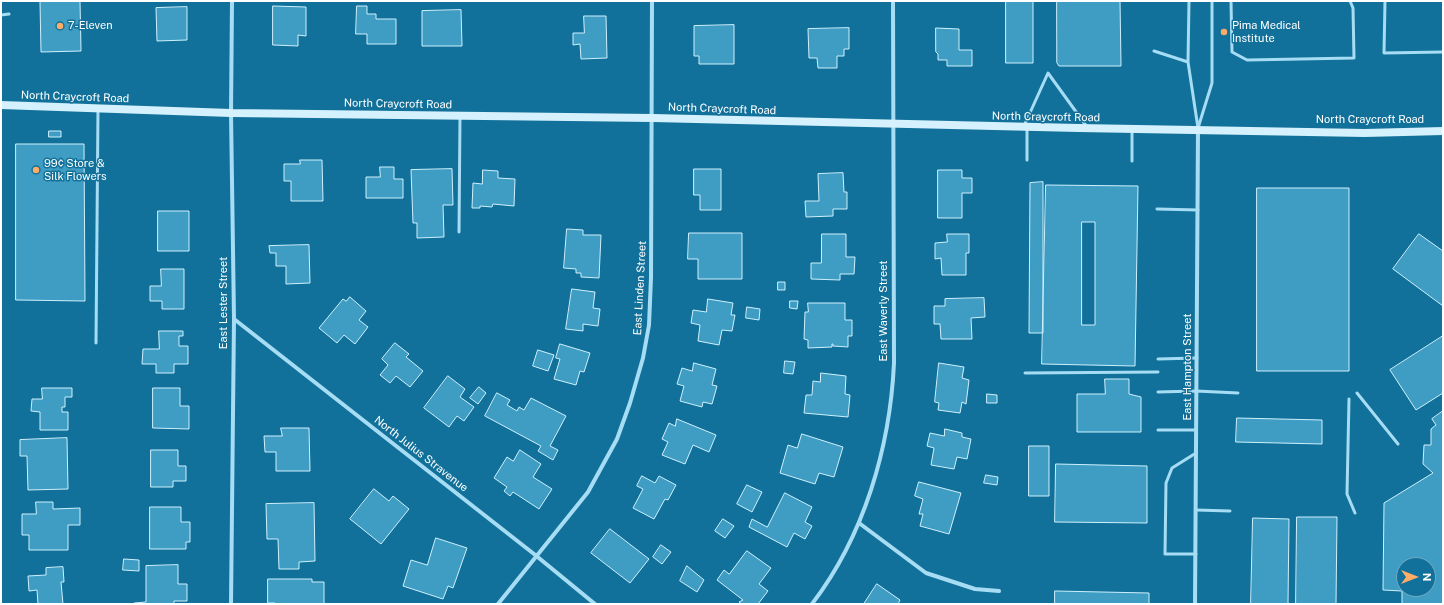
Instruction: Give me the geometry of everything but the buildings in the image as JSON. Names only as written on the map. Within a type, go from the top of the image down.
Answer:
[{"type":"main road","name":"North Craycroft Road","points":[[1,105],[231,113],[652,118],[894,125],[1365,133],[1443,131]]},
{"type":"street","name":"East Lester Street","points":[[231,604],[234,319],[231,113],[232,1]]},
{"type":"street","name":"East Linden Street","points":[[498,604],[588,492],[617,439],[628,410],[643,358],[649,325],[651,286],[652,1]]},
{"type":"street","name":"East Waverly Street","points":[[812,604],[827,584],[859,523],[878,469],[887,431],[892,395],[894,363],[893,1]]},
{"type":"street","name":"East Hampton Street","points":[[1195,604],[1198,130]]},
{"type":"street","name":"North Julius Stravenue","points":[[234,319],[537,556],[595,604]]},
{"type":"street","points":[[859,523],[926,572],[975,589],[999,591]]},
{"type":"lane","points":[[1189,1],[1188,62],[1198,130]]},
{"type":"lane","points":[[1198,130],[1212,84],[1212,1]]},
{"type":"lane","points":[[1231,1],[1232,52],[1247,60],[1354,58],[1353,8],[1350,1]]},
{"type":"lane","points":[[1385,1],[1384,53],[1443,52]]},
{"type":"lane","points":[[1,14],[9,14]]},
{"type":"lane","points":[[1154,51],[1188,62]]},
{"type":"lane","points":[[1027,160],[1025,127],[1048,73],[1088,128]]},
{"type":"lane","points":[[96,343],[98,109]]},
{"type":"lane","points":[[459,232],[460,116]]},
{"type":"lane","points":[[1132,129],[1132,161]]},
{"type":"lane","points":[[1157,209],[1198,210]]},
{"type":"lane","points":[[1158,359],[1197,358]]},
{"type":"lane","points":[[1025,373],[1158,372]]},
{"type":"lane","points":[[1158,392],[1196,391],[1238,393]]},
{"type":"lane","points":[[1357,393],[1398,444]]},
{"type":"lane","points":[[1349,399],[1347,494],[1355,513]]},
{"type":"lane","points":[[1158,430],[1196,430]]},
{"type":"lane","points":[[1196,453],[1172,468],[1166,483],[1165,554],[1196,554]]},
{"type":"lane","points":[[1196,510],[1230,511]]},
{"type":"place","name":"7-Eleven","points":[[60,26]]},
{"type":"place","name":"Pima Medical Institute","points":[[1224,32]]},
{"type":"place","name":"99¢ Store & Silk Flowers","points":[[36,170]]}]
